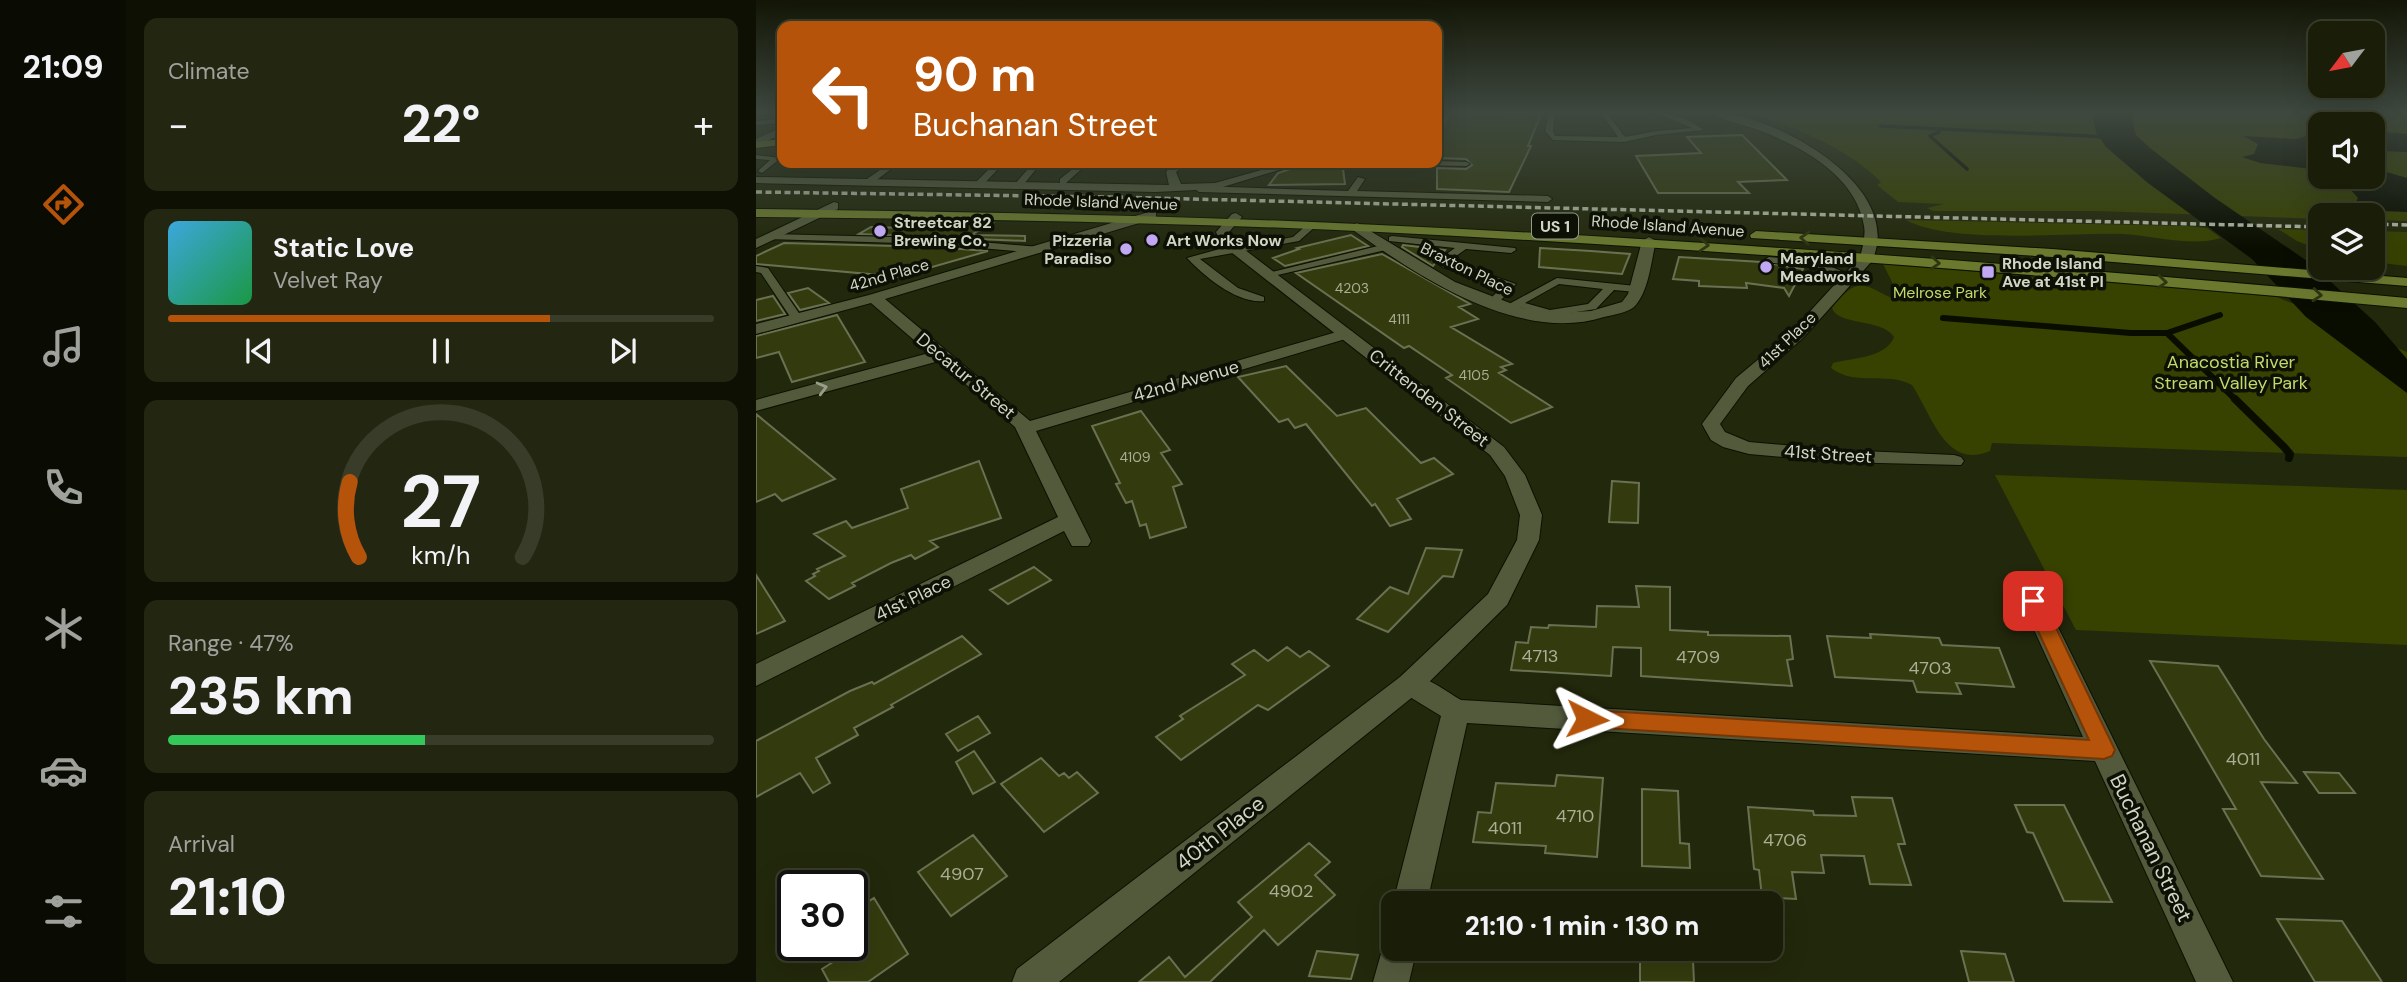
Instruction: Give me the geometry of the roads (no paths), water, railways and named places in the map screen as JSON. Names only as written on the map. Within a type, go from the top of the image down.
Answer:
[{"type":"main road","name":"Rhode Island Avenue","points":[[756,206],[1152,215],[1357,227],[1442,237],[1649,241],[2407,303]]},
{"type":"main road","name":"Rhode Island Avenue","points":[[756,213],[1589,227],[1711,233]]},
{"type":"main road","name":"Rhode Island Avenue","points":[[1738,234],[1873,241],[2407,282]]},
{"type":"street","points":[[1818,158],[1827,163],[1863,198],[1870,214],[1873,241],[1867,258]]},
{"type":"street","points":[[1174,168],[1170,177],[1176,186]]},
{"type":"street","points":[[759,176],[867,183],[902,180],[1017,187],[1155,189],[1176,186],[1199,189],[1240,184],[1283,168]]},
{"type":"street","points":[[756,244],[834,206]]},
{"type":"street","name":"42nd Place","points":[[756,329],[874,298],[1152,215]]},
{"type":"street","points":[[1232,220],[1223,229],[1223,236],[1236,249]]},
{"type":"street","name":"Braxton Place","points":[[1357,227],[1475,296],[1502,308],[1537,317],[1584,317],[1605,312],[1632,301],[1636,289]]},
{"type":"street","points":[[1636,289],[1649,241]]},
{"type":"street","name":"Crittenden Street","points":[[1236,249],[1497,451],[1515,475],[1531,515],[1528,540],[1498,598],[1410,684]]},
{"type":"street","name":"41st Place","points":[[1711,424],[1742,382],[1797,335],[1867,258]]},
{"type":"street","name":"Decatur Street","points":[[874,298],[1025,428],[1075,531]]},
{"type":"street","name":"42nd Avenue","points":[[1025,428],[1346,334]]},
{"type":"street","points":[[756,406],[942,355]]},
{"type":"street","name":"41st Street","points":[[1711,424],[1718,436],[1730,443],[1749,448],[1839,456],[1954,461]]},
{"type":"street","name":"41st Place","points":[[756,676],[1075,531]]},
{"type":"street","name":"Buchanan Street","points":[[2033,601],[2215,982]]},
{"type":"street","points":[[1410,684],[1456,711],[2104,750]]},
{"type":"street","name":"40th Place","points":[[1030,982],[1410,684]]},
{"type":"street","points":[[1413,891],[1456,711]]},
{"type":"street","points":[[1391,982],[1396,961]]},
{"type":"lane","points":[[759,176],[777,158]]},
{"type":"lane","points":[[1442,164],[1466,164]]},
{"type":"lane","points":[[867,183],[888,168]]},
{"type":"lane","points":[[1017,187],[1033,168]]},
{"type":"lane","points":[[1063,181],[1078,168]]},
{"type":"lane","points":[[978,185],[994,169]]},
{"type":"lane","points":[[1350,194],[1361,179]]},
{"type":"lane","points":[[1240,184],[1260,187]]},
{"type":"lane","points":[[1199,189],[1548,199]]},
{"type":"lane","points":[[1260,299],[1234,290],[1192,258],[1296,239],[1311,226]]},
{"type":"lane","points":[[770,237],[934,241],[1039,250]]},
{"type":"lane","points":[[1269,274],[1388,243],[1442,237],[1462,248],[1511,250]]},
{"type":"lane","points":[[1462,248],[1443,260],[1446,265],[1511,284],[1497,298]]},
{"type":"lane","points":[[1769,260],[1821,265],[1848,276]]},
{"type":"lane","points":[[756,269],[764,270],[797,319]]},
{"type":"lane","points":[[1612,286],[1592,307],[1550,313],[1515,304],[1557,281],[1612,286],[1636,289]]},
{"type":"waterway","points":[[1954,158],[1967,169]]},
{"type":"waterway","points":[[2167,333],[2220,315]]},
{"type":"waterway","points":[[1943,318],[2131,333],[2167,333]]},
{"type":"waterway","points":[[2167,333],[2237,401]]},
{"type":"waterway","points":[[2235,399],[2284,447],[2290,454],[2289,458]]},
{"type":"railway","points":[[756,192],[1112,197],[2308,227]]},
{"type":"railway","points":[[2385,224],[2407,225]]},
{"type":"place","name":"Streetcar 82 Brewing Co.","points":[[880,231]]},
{"type":"place","name":"Art Works Now","points":[[1152,240]]},
{"type":"place","name":"Pizzeria Paradiso","points":[[1126,249]]},
{"type":"place","name":"Maryland Meadworks","points":[[1766,267]]},
{"type":"place","name":"Rhode Island Ave at 41st Pl","points":[[1988,272]]},
{"type":"park label","name":"Melrose Park","points":[[1940,292]]},
{"type":"park label","name":"Anacostia River Stream Valley Park","points":[[2231,372]]}]
